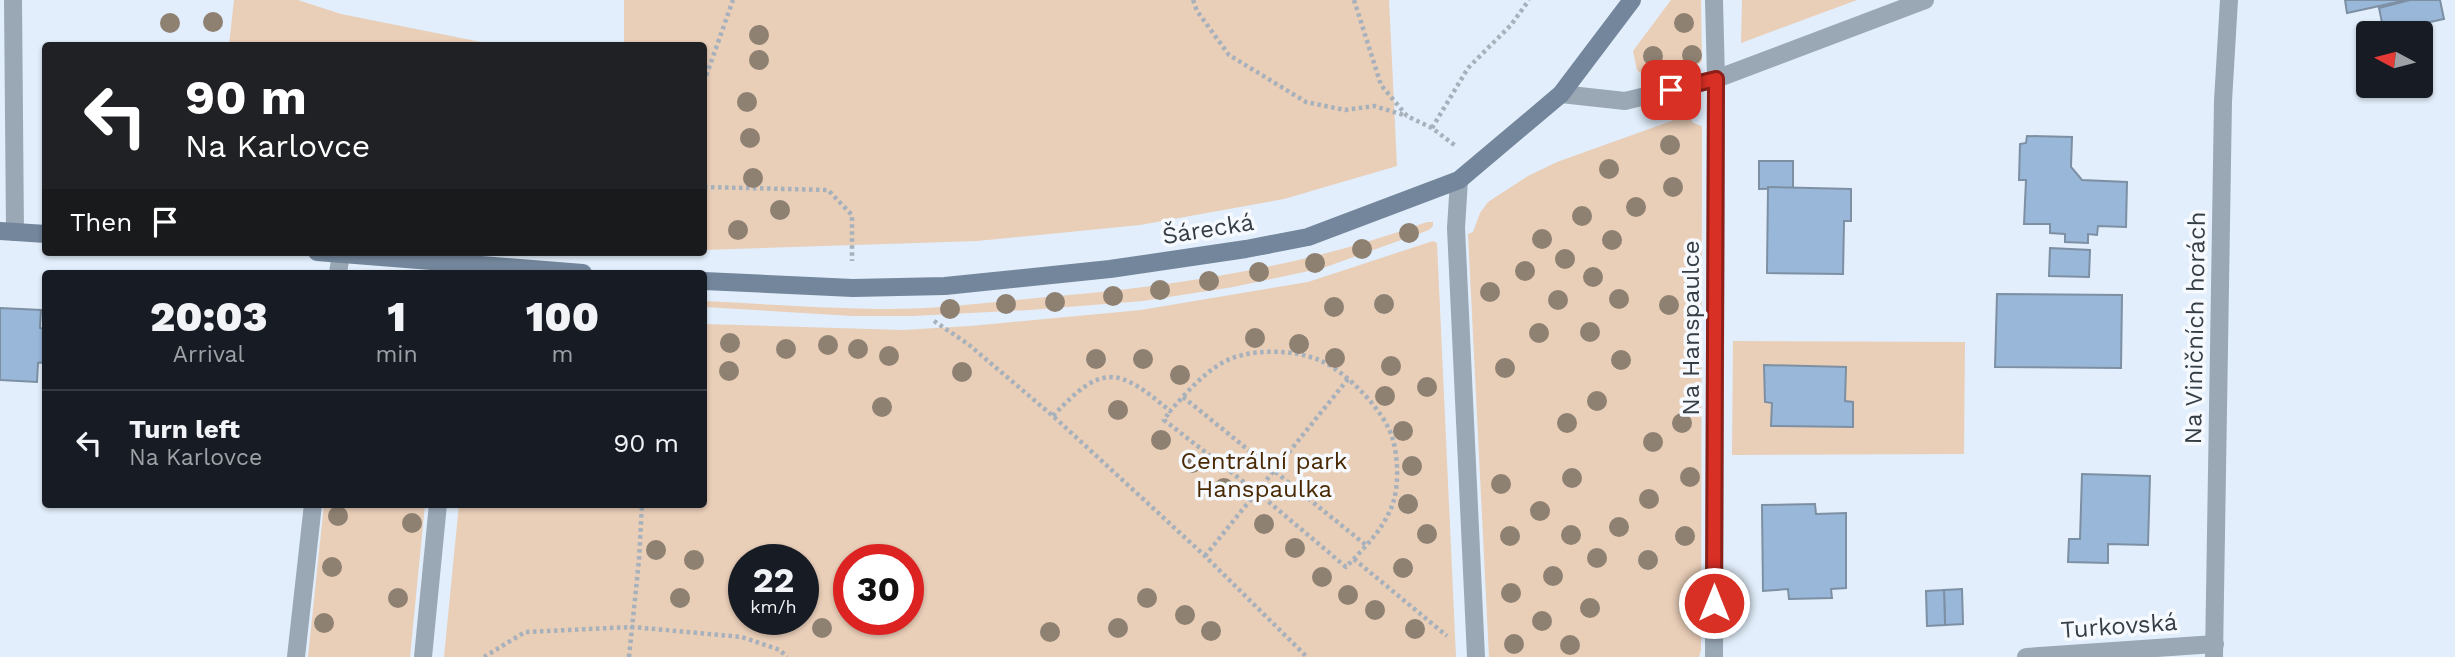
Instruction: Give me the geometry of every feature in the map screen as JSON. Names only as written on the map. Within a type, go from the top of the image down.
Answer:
[{"type":"street","points":[[13,0],[7,232],[42,234]]},
{"type":"street","name":"Šárecká","points":[[707,281],[853,288],[945,286],[1110,269],[1308,237],[1459,180],[1561,94],[1632,0]]},
{"type":"street","name":"Na Hanspaulce","points":[[1714,0],[1714,657]]},
{"type":"street","points":[[1561,94],[1625,101],[1716,79],[1925,0]]},
{"type":"street","name":"Na Viničních horách","points":[[2215,650],[2223,102],[2228,0]]},
{"type":"street","points":[[1459,180],[1457,228],[1476,657]]},
{"type":"street","points":[[357,256],[461,269],[492,270]]},
{"type":"street","points":[[296,657],[313,508]]},
{"type":"street","points":[[423,657],[438,508]]},
{"type":"street","name":"Turkovská","points":[[2026,657],[2215,650]]},
{"type":"path","points":[[707,74],[733,0]]},
{"type":"path","points":[[1193,0],[1197,11],[1229,55],[1306,102],[1345,110],[1374,106],[1407,116],[1432,128],[1458,148]]},
{"type":"path","points":[[1354,0],[1381,85],[1407,116]]},
{"type":"path","points":[[1432,128],[1468,68],[1511,26],[1529,0]]},
{"type":"path","points":[[707,187],[828,190],[852,215],[853,288]]},
{"type":"path","points":[[934,321],[968,344],[1054,416],[1205,556],[1307,657]]},
{"type":"path","points":[[1260,351],[1296,354],[1320,360],[1348,379],[1372,401],[1393,438],[1397,468],[1394,501],[1382,526],[1346,567],[1258,493],[1164,420],[1183,397],[1211,371],[1233,358],[1260,351]]},
{"type":"path","points":[[1054,416],[1068,400],[1094,379],[1118,377],[1139,385],[1170,411]]},
{"type":"path","points":[[1205,556],[1348,379]]},
{"type":"path","points":[[1183,397],[1367,546]]},
{"type":"path","points":[[629,657],[642,508]]},
{"type":"path","points":[[1354,559],[1449,638]]},
{"type":"path","points":[[484,657],[525,632],[632,627],[742,637],[780,650],[787,657]]},
{"type":"green space","points":[[234,0],[298,0],[341,14],[481,42],[229,42]]},
{"type":"green space","points":[[624,0],[1389,0],[1397,166],[1284,199],[1140,225],[977,241],[707,250],[707,42],[624,42]]},
{"type":"green space","points":[[1671,0],[1701,0],[1702,61],[1667,75],[1643,75],[1637,70],[1633,51]]},
{"type":"green space","points":[[1742,0],[1857,0],[1741,43]]},
{"type":"green space","points":[[1688,115],[1693,123],[1702,126],[1699,657],[1489,657],[1468,234],[1473,232],[1480,213],[1488,202],[1528,176],[1557,162]]},
{"type":"green space","points":[[1433,222],[1429,230],[1323,268],[1233,287],[1143,301],[913,316],[853,316],[707,307],[707,301],[834,308],[918,308],[1136,288],[1235,273],[1332,252]]},
{"type":"green space","name":"Centrální park Hanspaulka","points":[[1433,241],[1437,243],[1456,657],[444,657],[459,508],[707,508],[707,324],[903,330],[1141,310],[1308,282]]},
{"type":"green space","points":[[1733,341],[1965,342],[1964,454],[1732,455]],"holes":[[[1764,365],[1845,401],[1853,402],[1853,426],[1771,425],[1772,403],[1765,402]]]},
{"type":"green space","points":[[324,508],[425,508],[410,657],[308,657]]},
{"type":"building","points":[[2345,0],[2407,0],[2347,13]]},
{"type":"building","points":[[2410,0],[2440,0],[2444,19],[2382,21],[2379,8]]},
{"type":"building","points":[[2027,136],[2072,137],[2071,167],[2082,180],[2127,182],[2126,227],[2098,226],[2097,235],[2088,234],[2088,243],[2065,242],[2065,234],[2050,233],[2050,224],[2024,224],[2026,180],[2019,180],[2020,144],[2026,143]]},
{"type":"building","points":[[1759,161],[1793,161],[1793,188],[1759,189]]},
{"type":"building","points":[[1768,187],[1851,189],[1851,221],[1844,221],[1843,274],[1767,273]]},
{"type":"building","points":[[2050,248],[2090,250],[2089,277],[2049,276]]},
{"type":"building","points":[[1997,294],[2122,295],[2121,368],[1995,367]]},
{"type":"building","points":[[0,308],[41,310],[42,362],[38,363],[37,382],[0,380]]},
{"type":"building","points":[[1764,365],[1846,367],[1845,401],[1853,402],[1853,427],[1771,426],[1772,403],[1765,402]]},
{"type":"building","points":[[2082,474],[2150,476],[2148,545],[2108,544],[2108,563],[2068,562],[2069,539],[2080,539]]},
{"type":"building","points":[[1815,504],[1816,514],[1846,513],[1846,588],[1831,589],[1832,598],[1789,599],[1788,589],[1763,591],[1762,505]]},
{"type":"building","points":[[1962,589],[1963,624],[1945,625],[1944,590]]},
{"type":"building","points":[[1944,590],[1945,625],[1927,626],[1926,591]]},
{"type":"route","points":[[1671,90],[1716,79],[1714,603]]}]
